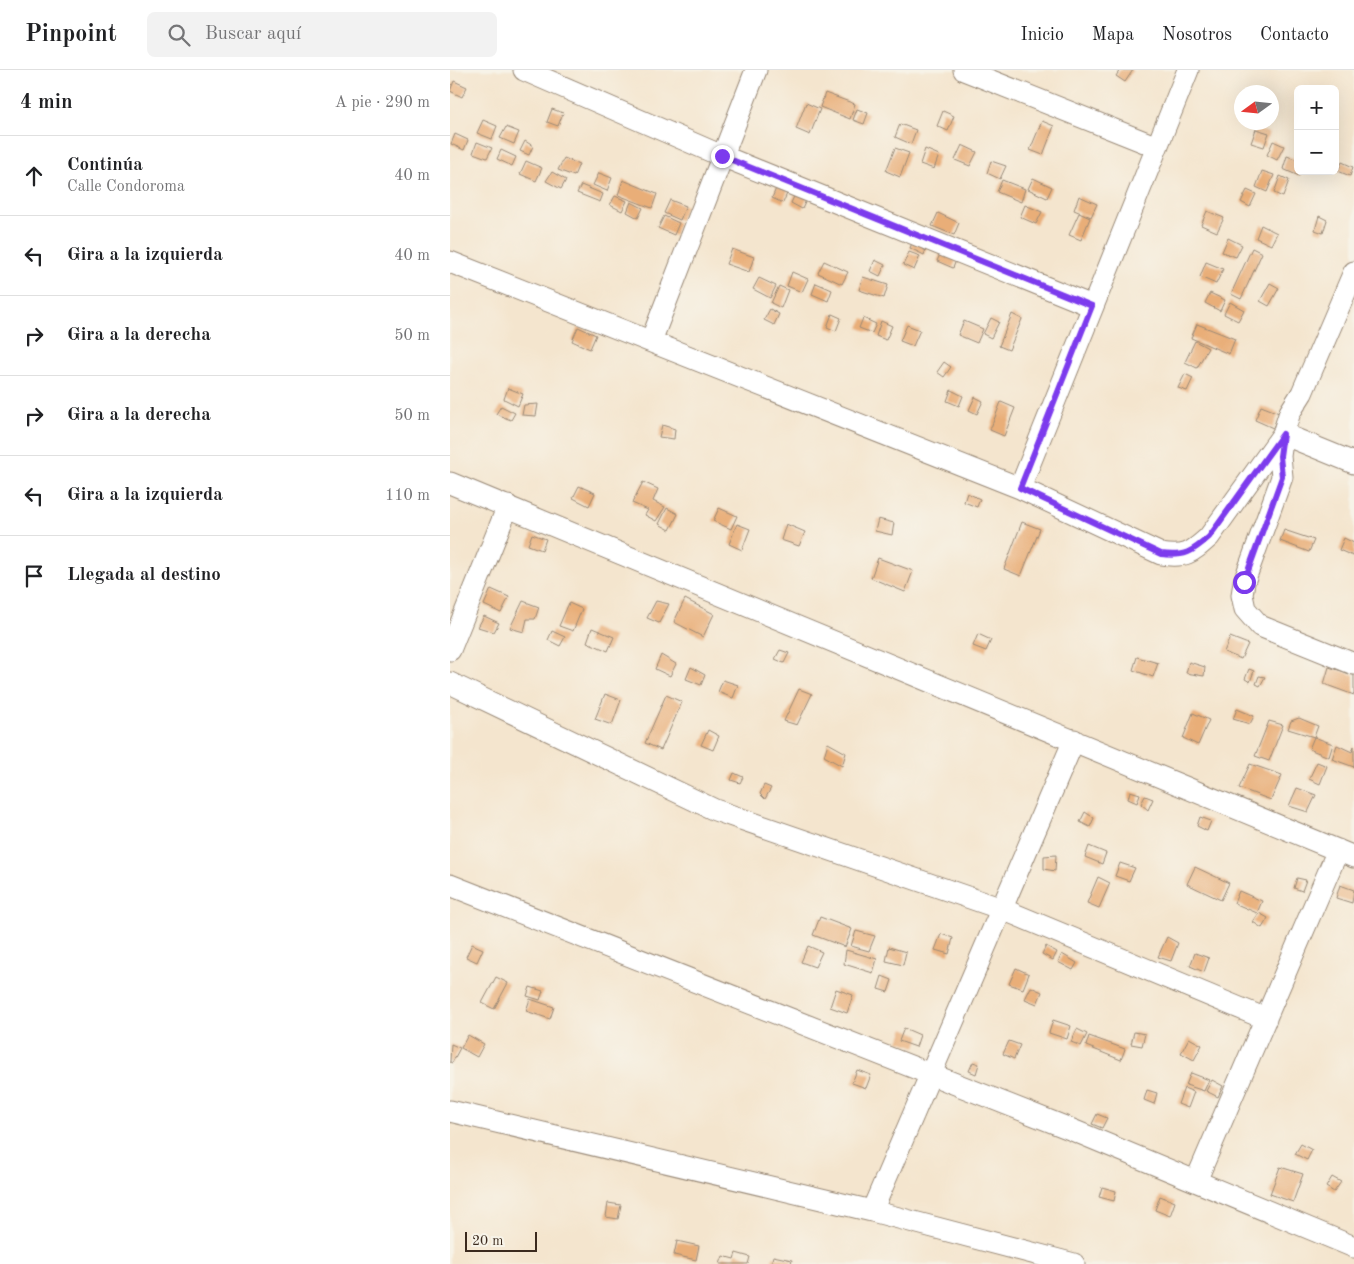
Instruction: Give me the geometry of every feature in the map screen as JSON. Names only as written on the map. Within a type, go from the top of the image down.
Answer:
[{"type":"street","points":[[524,70],[722,156],[1092,306]]},
{"type":"street","points":[[651,341],[756,70]]},
{"type":"street","points":[[964,70],[1157,147]]},
{"type":"street","points":[[1020,488],[1188,70]]},
{"type":"street","points":[[450,262],[1020,488],[1161,554],[1173,556],[1185,554],[1193,551],[1209,537],[1283,434]]},
{"type":"street","points":[[1354,272],[1302,393],[1290,412],[1283,434],[1280,456],[1282,477],[1244,582],[1242,595],[1245,609],[1260,626],[1354,664]]},
{"type":"street","points":[[1283,434],[1354,462]]},
{"type":"street","points":[[450,483],[1346,854],[1266,1019],[1196,1182]]},
{"type":"street","points":[[450,650],[508,506]]},
{"type":"street","points":[[450,683],[715,810],[1002,909],[1266,1019]]},
{"type":"street","points":[[872,1211],[1074,740]]},
{"type":"street","points":[[450,885],[1070,1129],[1354,1248]]},
{"type":"street","points":[[450,1111],[872,1211],[1074,1264]]},
{"type":"building","points":[[1120,70],[1133,70],[1125,82],[1116,76]]},
{"type":"building","points":[[454,81],[467,87],[462,97],[450,91]]},
{"type":"building","points":[[825,93],[855,104],[850,119],[820,107]]},
{"type":"building","points":[[806,103],[820,109],[810,135],[796,129]]},
{"type":"building","points":[[552,109],[563,113],[558,126],[547,122]]},
{"type":"building","points":[[857,109],[868,113],[864,124],[853,120]]},
{"type":"building","points":[[943,111],[954,116],[948,131],[937,126]]},
{"type":"building","points":[[483,120],[497,126],[492,139],[477,133]]},
{"type":"building","points":[[1042,121],[1054,126],[1043,155],[1030,150]]},
{"type":"building","points":[[900,124],[916,130],[911,144],[895,137]]},
{"type":"building","points":[[506,127],[519,132],[514,144],[500,138]]},
{"type":"building","points":[[1256,130],[1269,133],[1264,147],[1251,143]]},
{"type":"building","points":[[455,134],[468,140],[464,150],[451,144]]},
{"type":"building","points":[[525,141],[533,146],[529,155],[520,151]]},
{"type":"building","points":[[1273,141],[1284,146],[1277,160],[1267,155]]},
{"type":"building","points":[[477,142],[492,148],[487,158],[473,153]]},
{"type":"building","points":[[962,145],[977,152],[970,166],[955,160]]},
{"type":"building","points":[[895,148],[909,153],[900,177],[886,171]]},
{"type":"building","points":[[925,149],[939,155],[934,169],[920,164]]},
{"type":"building","points":[[501,150],[516,157],[512,166],[497,159]]},
{"type":"building","points":[[1287,156],[1294,159],[1294,174],[1283,169]]},
{"type":"building","points":[[564,158],[579,164],[574,176],[558,170]]},
{"type":"building","points":[[526,161],[542,168],[536,181],[520,174]]},
{"type":"building","points":[[991,161],[1006,166],[1000,179],[987,173]]},
{"type":"building","points":[[1342,162],[1353,167],[1350,176],[1339,171]]},
{"type":"building","points":[[1262,171],[1274,175],[1267,192],[1256,187]]},
{"type":"building","points":[[552,172],[566,180],[561,189],[546,181]]},
{"type":"building","points":[[599,173],[612,178],[607,191],[593,185]]},
{"type":"building","points":[[1280,176],[1289,180],[1283,197],[1274,193]]},
{"type":"building","points":[[1033,178],[1052,187],[1047,198],[1028,189]]},
{"type":"building","points":[[623,180],[657,194],[652,208],[618,195]]},
{"type":"building","points":[[1002,180],[1025,189],[1021,202],[997,192]]},
{"type":"building","points":[[581,185],[603,194],[600,202],[577,193]]},
{"type":"building","points":[[777,186],[788,191],[783,203],[772,198]]},
{"type":"building","points":[[797,190],[808,196],[802,209],[791,203]]},
{"type":"building","points":[[1247,190],[1256,194],[1250,207],[1241,202]]},
{"type":"building","points":[[615,196],[627,201],[622,211],[610,205]]},
{"type":"building","points":[[1079,196],[1097,204],[1091,217],[1074,210]]},
{"type":"building","points":[[670,200],[686,206],[680,220],[664,213]]},
{"type":"building","points":[[631,202],[643,208],[638,218],[627,212]]},
{"type":"building","points":[[1025,205],[1042,212],[1036,224],[1020,217]]},
{"type":"building","points":[[1207,211],[1224,218],[1217,232],[1201,225]]},
{"type":"building","points":[[938,213],[959,223],[954,235],[932,226]]},
{"type":"building","points":[[1079,213],[1090,218],[1081,240],[1069,235]]},
{"type":"building","points":[[664,216],[679,223],[674,235],[658,228]]},
{"type":"building","points":[[1319,216],[1327,220],[1323,233],[1315,230]]},
{"type":"building","points":[[1261,225],[1277,233],[1271,245],[1256,238]]},
{"type":"building","points":[[914,238],[928,244],[924,255],[910,248]]},
{"type":"building","points":[[1228,238],[1242,245],[1236,257],[1222,252]]},
{"type":"building","points":[[943,248],[958,255],[953,268],[937,261]]},
{"type":"building","points":[[1252,248],[1262,253],[1241,299],[1231,294]]},
{"type":"building","points":[[732,249],[754,257],[749,272],[726,264]]},
{"type":"building","points":[[909,252],[920,256],[914,270],[903,265]]},
{"type":"building","points":[[875,260],[885,265],[880,276],[870,271]]},
{"type":"building","points":[[824,261],[848,272],[842,284],[818,273]]},
{"type":"building","points":[[1206,262],[1223,269],[1216,284],[1200,277]]},
{"type":"building","points":[[792,272],[808,279],[802,292],[787,286]]},
{"type":"building","points":[[863,277],[888,285],[884,298],[859,290]]},
{"type":"building","points":[[759,278],[776,286],[770,298],[753,289]]},
{"type":"building","points":[[816,283],[832,290],[828,301],[812,294]]},
{"type":"building","points":[[1270,283],[1279,288],[1269,306],[1260,301]]},
{"type":"building","points":[[779,286],[788,290],[781,308],[771,303]]},
{"type":"building","points":[[1210,293],[1225,300],[1220,311],[1205,303]]},
{"type":"building","points":[[1230,302],[1244,310],[1238,321],[1224,314]]},
{"type":"building","points":[[770,309],[779,314],[774,325],[764,320]]},
{"type":"building","points":[[832,314],[841,318],[836,331],[827,327]]},
{"type":"building","points":[[1012,314],[1022,319],[1009,350],[999,346]]},
{"type":"building","points":[[863,318],[876,324],[872,333],[859,328]]},
{"type":"building","points":[[991,318],[999,322],[991,338],[983,334]]},
{"type":"building","points":[[881,321],[892,326],[886,340],[876,336]]},
{"type":"building","points":[[964,321],[983,329],[977,343],[958,335]]},
{"type":"building","points":[[1197,324],[1235,339],[1229,354],[1191,338]]},
{"type":"building","points":[[907,325],[920,330],[913,346],[900,341]]},
{"type":"building","points":[[578,327],[596,335],[590,349],[572,341]]},
{"type":"building","points":[[1195,341],[1208,348],[1197,368],[1185,362]]},
{"type":"building","points":[[944,362],[951,367],[944,377],[937,372]]},
{"type":"building","points":[[1185,374],[1193,378],[1187,391],[1178,388]]},
{"type":"building","points":[[508,388],[523,394],[518,406],[504,399]]},
{"type":"building","points":[[951,390],[963,396],[959,406],[947,401]]},
{"type":"building","points":[[975,397],[983,401],[977,414],[969,410]]},
{"type":"building","points":[[1001,402],[1015,408],[1004,436],[990,430]]},
{"type":"building","points":[[538,404],[536,416],[522,415],[524,405]]},
{"type":"building","points":[[501,406],[515,413],[511,420],[496,414]]},
{"type":"building","points":[[1261,406],[1279,413],[1273,428],[1255,420]]},
{"type":"building","points":[[662,425],[675,429],[674,439],[659,437]]},
{"type":"building","points":[[643,482],[658,489],[653,501],[665,507],[656,521],[645,515],[648,510],[632,503]]},
{"type":"building","points":[[579,486],[595,493],[589,506],[573,498]]},
{"type":"building","points":[[967,493],[980,499],[977,507],[964,502]]},
{"type":"building","points":[[667,508],[678,514],[670,530],[659,524]]},
{"type":"building","points":[[719,508],[737,516],[731,529],[713,521]]},
{"type":"building","points":[[878,519],[894,523],[892,535],[875,531]]},
{"type":"building","points":[[1022,522],[1040,529],[1021,576],[1004,569]]},
{"type":"building","points":[[737,524],[750,529],[742,550],[729,544]]},
{"type":"building","points":[[786,524],[805,532],[799,546],[781,540]]},
{"type":"building","points":[[1284,530],[1314,540],[1309,552],[1280,541]]},
{"type":"building","points":[[532,534],[546,539],[542,550],[528,545]]},
{"type":"building","points":[[1344,538],[1354,543],[1353,556],[1339,550]]},
{"type":"building","points":[[878,558],[913,571],[905,592],[871,578]]},
{"type":"building","points":[[491,589],[509,597],[501,613],[484,605]]},
{"type":"building","points":[[685,599],[714,614],[703,637],[674,622]]},
{"type":"building","points":[[523,601],[539,607],[535,619],[527,619],[524,632],[510,628]]},
{"type":"building","points":[[656,601],[669,604],[659,623],[647,618]]},
{"type":"building","points":[[569,603],[582,609],[573,631],[559,626]]},
{"type":"building","points":[[484,616],[499,623],[494,632],[478,627]]},
{"type":"building","points":[[592,628],[614,637],[608,651],[587,642]]},
{"type":"building","points":[[552,631],[565,637],[560,646],[548,640]]},
{"type":"building","points":[[978,634],[991,640],[986,651],[973,646]]},
{"type":"building","points":[[1230,637],[1248,644],[1241,659],[1224,652]]},
{"type":"building","points":[[780,650],[789,653],[784,663],[775,659]]},
{"type":"building","points":[[661,655],[676,664],[670,676],[655,669]]},
{"type":"building","points":[[1137,657],[1158,663],[1153,677],[1133,670]]},
{"type":"building","points":[[1189,662],[1205,667],[1204,676],[1186,673]]},
{"type":"building","points":[[691,667],[705,675],[701,685],[686,679]]},
{"type":"building","points":[[1329,667],[1354,675],[1354,695],[1324,684]]},
{"type":"building","points":[[1249,669],[1254,671],[1250,682],[1245,679]]},
{"type":"building","points":[[1259,676],[1265,677],[1260,686],[1256,684]]},
{"type":"building","points":[[723,680],[738,685],[733,698],[718,692]]},
{"type":"building","points":[[799,689],[812,694],[797,725],[784,721]]},
{"type":"building","points":[[605,694],[621,700],[612,725],[595,719]]},
{"type":"building","points":[[666,695],[682,702],[661,750],[645,743]]},
{"type":"building","points":[[1237,709],[1254,716],[1250,724],[1233,719]]},
{"type":"building","points":[[1193,713],[1209,720],[1198,745],[1183,738]]},
{"type":"building","points":[[1299,718],[1318,726],[1314,737],[1288,729],[1291,721]]},
{"type":"building","points":[[1269,721],[1283,725],[1269,761],[1255,756]]},
{"type":"building","points":[[708,730],[719,736],[713,750],[701,745]]},
{"type":"building","points":[[1314,737],[1333,744],[1329,757],[1309,749]]},
{"type":"building","points":[[828,743],[846,753],[842,766],[824,756]]},
{"type":"building","points":[[1337,745],[1352,752],[1354,746],[1354,767],[1332,759]]},
{"type":"building","points":[[1317,762],[1327,766],[1320,784],[1309,779]]},
{"type":"building","points":[[1250,764],[1282,775],[1271,800],[1239,788]]},
{"type":"building","points":[[734,773],[743,777],[740,783],[731,780]]},
{"type":"building","points":[[764,785],[771,788],[765,799],[760,794]]},
{"type":"building","points":[[1297,788],[1316,795],[1308,812],[1289,806]]},
{"type":"building","points":[[1130,791],[1140,794],[1137,803],[1128,799]]},
{"type":"building","points":[[1145,796],[1153,799],[1148,810],[1141,804]]},
{"type":"building","points":[[1085,812],[1094,818],[1090,827],[1080,822]]},
{"type":"building","points":[[1200,817],[1211,821],[1207,831],[1197,826]]},
{"type":"building","points":[[1089,846],[1106,853],[1102,864],[1085,857]]},
{"type":"building","points":[[1056,855],[1055,871],[1044,869],[1044,856]]},
{"type":"building","points":[[1120,863],[1135,868],[1129,881],[1115,876]]},
{"type":"building","points":[[1195,867],[1229,883],[1221,900],[1187,884]]},
{"type":"building","points":[[1098,877],[1110,883],[1099,908],[1087,903]]},
{"type":"building","points":[[1297,878],[1306,880],[1302,891],[1294,888]]},
{"type":"building","points":[[1340,885],[1354,890],[1352,903],[1336,898]]},
{"type":"building","points":[[1239,891],[1262,901],[1257,913],[1234,903]]},
{"type":"building","points":[[1259,913],[1268,918],[1262,928],[1253,922]]},
{"type":"building","points":[[820,917],[852,929],[845,947],[813,935]]},
{"type":"building","points":[[856,931],[875,936],[869,951],[851,946]]},
{"type":"building","points":[[941,934],[953,938],[949,954],[935,950]]},
{"type":"building","points":[[1167,937],[1178,943],[1171,961],[1158,957]]},
{"type":"building","points":[[472,944],[483,949],[477,962],[466,957]]},
{"type":"building","points":[[808,946],[822,952],[815,967],[801,962]]},
{"type":"building","points":[[1046,946],[1057,952],[1053,960],[1042,954]]},
{"type":"building","points":[[889,947],[906,952],[903,965],[886,961]]},
{"type":"building","points":[[846,950],[877,959],[873,973],[844,964]]},
{"type":"building","points":[[1195,953],[1209,958],[1204,972],[1190,966]]},
{"type":"building","points":[[1062,954],[1077,963],[1073,970],[1058,962]]},
{"type":"building","points":[[1016,968],[1029,974],[1023,989],[1009,984]]},
{"type":"building","points":[[882,976],[892,980],[888,992],[878,989]]},
{"type":"building","points":[[496,977],[508,983],[494,1009],[482,1003]]},
{"type":"building","points":[[530,987],[543,991],[540,1000],[527,996]]},
{"type":"building","points":[[1031,987],[1042,992],[1037,1004],[1025,999]]},
{"type":"building","points":[[836,989],[853,995],[847,1013],[830,1007]]},
{"type":"building","points":[[530,999],[554,1007],[550,1019],[526,1011]]},
{"type":"building","points":[[1053,1020],[1071,1026],[1067,1039],[1049,1033]]},
{"type":"building","points":[[904,1028],[920,1035],[916,1047],[899,1041]]},
{"type":"building","points":[[1077,1029],[1087,1034],[1081,1046],[1071,1042]]},
{"type":"building","points":[[1134,1032],[1145,1034],[1142,1046],[1131,1044]]},
{"type":"building","points":[[468,1035],[484,1044],[477,1057],[461,1048]]},
{"type":"building","points":[[1089,1036],[1125,1049],[1121,1060],[1086,1046]]},
{"type":"building","points":[[1189,1038],[1202,1045],[1194,1060],[1181,1053]]},
{"type":"building","points":[[1009,1041],[1020,1045],[1014,1059],[1003,1054]]},
{"type":"building","points":[[451,1044],[460,1048],[452,1063],[450,1062]]},
{"type":"building","points":[[973,1062],[979,1064],[976,1074],[969,1071]]},
{"type":"building","points":[[857,1070],[871,1075],[866,1088],[852,1083]]},
{"type":"building","points":[[1191,1073],[1209,1080],[1204,1091],[1186,1085]]},
{"type":"building","points":[[1212,1080],[1223,1086],[1218,1097],[1206,1091]]},
{"type":"building","points":[[1184,1088],[1194,1092],[1188,1108],[1178,1104]]},
{"type":"building","points":[[1147,1090],[1157,1093],[1154,1104],[1144,1100]]},
{"type":"building","points":[[1097,1114],[1107,1118],[1102,1128],[1092,1124]]},
{"type":"building","points":[[1301,1144],[1312,1150],[1307,1160],[1295,1154]]},
{"type":"building","points":[[1280,1167],[1303,1174],[1293,1202],[1270,1194]]},
{"type":"building","points":[[1332,1177],[1341,1182],[1334,1192],[1326,1187]]},
{"type":"building","points":[[1102,1187],[1116,1191],[1114,1201],[1099,1197]]},
{"type":"building","points":[[1160,1196],[1175,1202],[1170,1216],[1155,1210]]},
{"type":"building","points":[[608,1203],[621,1205],[618,1219],[606,1217]]},
{"type":"building","points":[[677,1241],[699,1246],[696,1260],[674,1255]]},
{"type":"building","points":[[736,1253],[750,1257],[748,1264],[720,1264],[723,1256],[734,1259]]},
{"type":"building","points":[[773,1256],[792,1260],[791,1264],[771,1264]]},
{"type":"route","points":[[722,156],[1092,306],[1020,488],[1161,554],[1173,556],[1185,554],[1193,551],[1209,537],[1283,434],[1280,456],[1282,477],[1244,582]]}]
